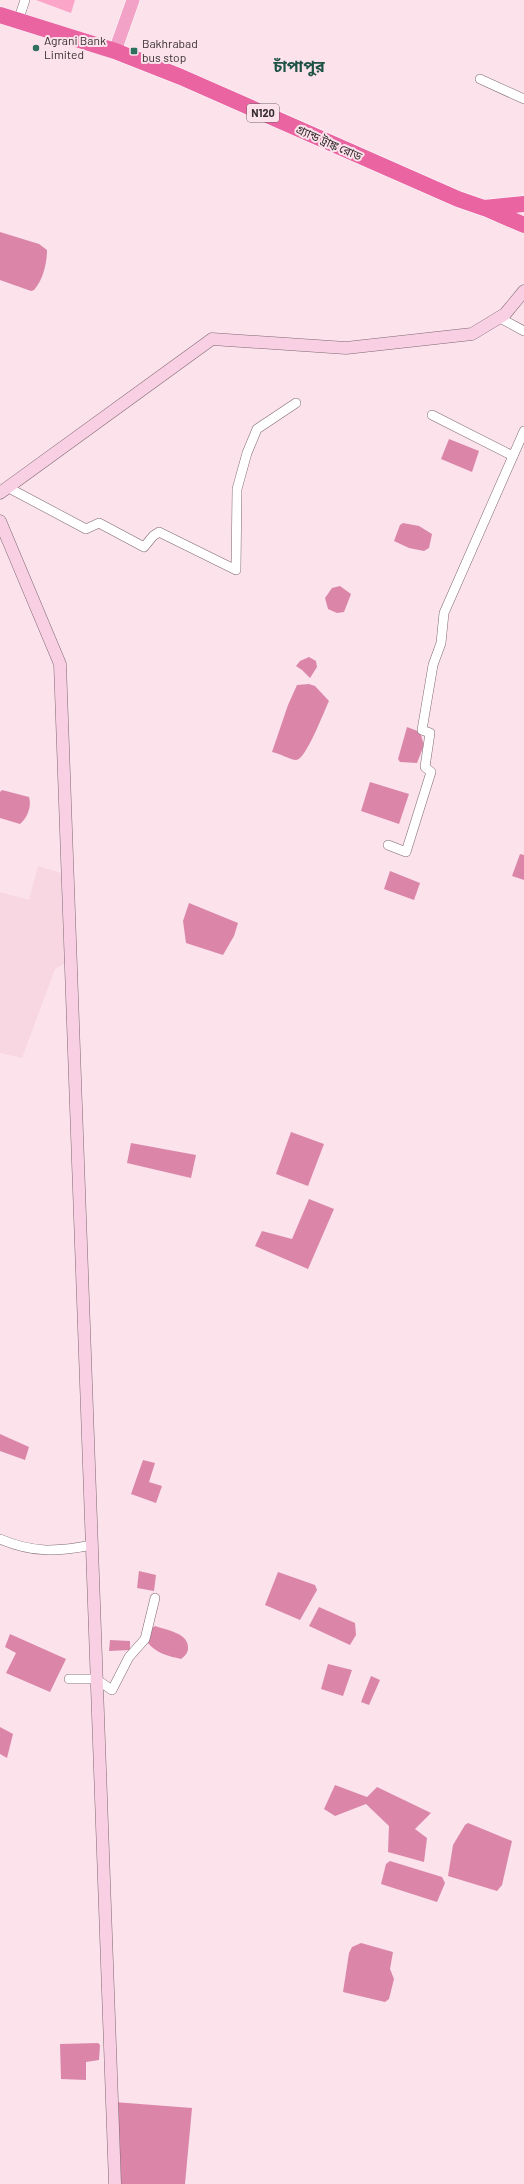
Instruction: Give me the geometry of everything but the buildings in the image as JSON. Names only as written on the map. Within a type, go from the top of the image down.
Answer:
[{"type":"highway","name":"গ্র্যান্ড ট্রাঙ্ক রোড","points":[[5,19],[115,52],[195,84],[458,199],[484,208],[524,204]]},
{"type":"highway","points":[[484,208],[524,225]]},
{"type":"main road","points":[[115,52],[132,0]]},
{"type":"street","points":[[5,19],[25,0]]},
{"type":"street","points":[[480,79],[524,99]]},
{"type":"street","points":[[296,403],[257,429],[247,453],[237,489],[236,570],[159,532],[153,536],[144,547],[99,523],[86,529],[4,490],[212,339],[346,348],[472,334],[505,314],[524,291]]},
{"type":"street","points":[[500,318],[524,331]]},
{"type":"street","points":[[432,416],[513,456]]},
{"type":"street","points":[[388,845],[406,852],[431,772],[425,767],[430,733],[422,730],[433,666],[441,643],[444,613],[524,431]]},
{"type":"street","points":[[0,521],[60,664],[115,2184]]},
{"type":"street","points":[[0,1539],[32,1550],[70,1549],[92,1545]]},
{"type":"street","points":[[69,1679],[96,1679],[112,1690],[129,1657],[145,1639],[155,1598]]},
{"type":"shaded area","points":[[36,0],[75,0],[71,13]]},
{"type":"shaded area","points":[[0,232],[39,244],[47,250],[44,271],[34,290],[31,291],[0,280]]},
{"type":"shaded area","points":[[449,439],[479,451],[472,472],[441,459]]},
{"type":"shaded area","points":[[403,523],[419,526],[432,534],[429,548],[424,551],[409,548],[394,541],[400,525]]},
{"type":"shaded area","points":[[340,586],[351,594],[344,612],[337,613],[328,609],[325,598],[332,588]]},
{"type":"shaded area","points":[[309,657],[316,661],[317,667],[310,678],[296,666],[300,661]]},
{"type":"shaded area","points":[[309,684],[315,686],[329,701],[310,744],[300,758],[296,760],[272,752],[288,705],[297,685]]},
{"type":"shaded area","points":[[407,727],[420,732],[424,745],[417,763],[400,762],[398,759]]},
{"type":"shaded area","points":[[370,782],[409,794],[399,824],[361,811]]},
{"type":"shaded area","points":[[2,790],[29,797],[30,805],[28,812],[25,819],[20,824],[0,818],[0,792]]},
{"type":"shaded area","points":[[520,854],[524,855],[524,880],[512,876]]},
{"type":"shaded area","points":[[38,866],[61,873],[64,964],[55,969],[22,1058],[0,1053],[0,892],[29,900]]},
{"type":"shaded area","points":[[390,871],[420,883],[414,900],[384,889]]},
{"type":"shaded area","points":[[189,903],[238,923],[234,936],[223,955],[186,943],[183,921]]},
{"type":"shaded area","points":[[291,1132],[324,1144],[308,1186],[276,1174]]},
{"type":"shaded area","points":[[131,1143],[196,1155],[191,1178],[127,1163]]},
{"type":"shaded area","points":[[309,1199],[334,1209],[308,1269],[255,1246],[262,1231],[292,1239]]},
{"type":"shaded area","points":[[0,1434],[29,1447],[25,1460],[0,1451]]},
{"type":"shaded area","points":[[143,1460],[155,1463],[149,1482],[162,1486],[156,1503],[131,1494]]},
{"type":"shaded area","points":[[139,1571],[156,1575],[154,1591],[137,1588]]},
{"type":"shaded area","points":[[278,1572],[315,1585],[317,1590],[300,1620],[265,1605]]},
{"type":"shaded area","points":[[319,1607],[355,1623],[356,1635],[350,1645],[309,1626]]},
{"type":"shaded area","points":[[155,1626],[176,1633],[185,1639],[188,1648],[184,1657],[181,1659],[159,1652],[148,1643],[151,1629]]},
{"type":"shaded area","points":[[10,1634],[66,1659],[50,1692],[6,1673],[16,1653],[5,1647]]},
{"type":"shaded area","points":[[110,1640],[130,1641],[130,1650],[109,1651]]},
{"type":"shaded area","points":[[328,1664],[352,1670],[343,1696],[321,1689]]},
{"type":"shaded area","points":[[371,1676],[380,1680],[369,1705],[361,1702]]},
{"type":"shaded area","points":[[0,1727],[13,1734],[7,1758],[0,1754]]},
{"type":"shaded area","points":[[335,1785],[367,1797],[377,1787],[431,1813],[415,1829],[427,1838],[424,1862],[388,1852],[389,1826],[366,1804],[335,1816],[324,1809]]},
{"type":"shaded area","points":[[468,1823],[512,1841],[502,1885],[497,1891],[448,1876],[453,1845],[465,1825]]},
{"type":"shaded area","points":[[390,1861],[442,1877],[445,1883],[437,1902],[381,1884],[386,1864]]},
{"type":"shaded area","points":[[361,1943],[393,1952],[390,1969],[394,1979],[389,1999],[385,2002],[343,1992],[349,1953],[352,1947]]},
{"type":"shaded area","points":[[98,2043],[100,2045],[99,2060],[86,2062],[86,2080],[61,2079],[60,2044]]},
{"type":"shaded area","points":[[114,2102],[192,2108],[185,2184],[119,2184]]},
{"type":"place","name":"Agrani Bank Limited","points":[[36,48]]},
{"type":"place","name":"Bakhrabad bus stop","points":[[134,51]]},
{"type":"district","name":"চাঁপাপুর","points":[[299,66]]}]
